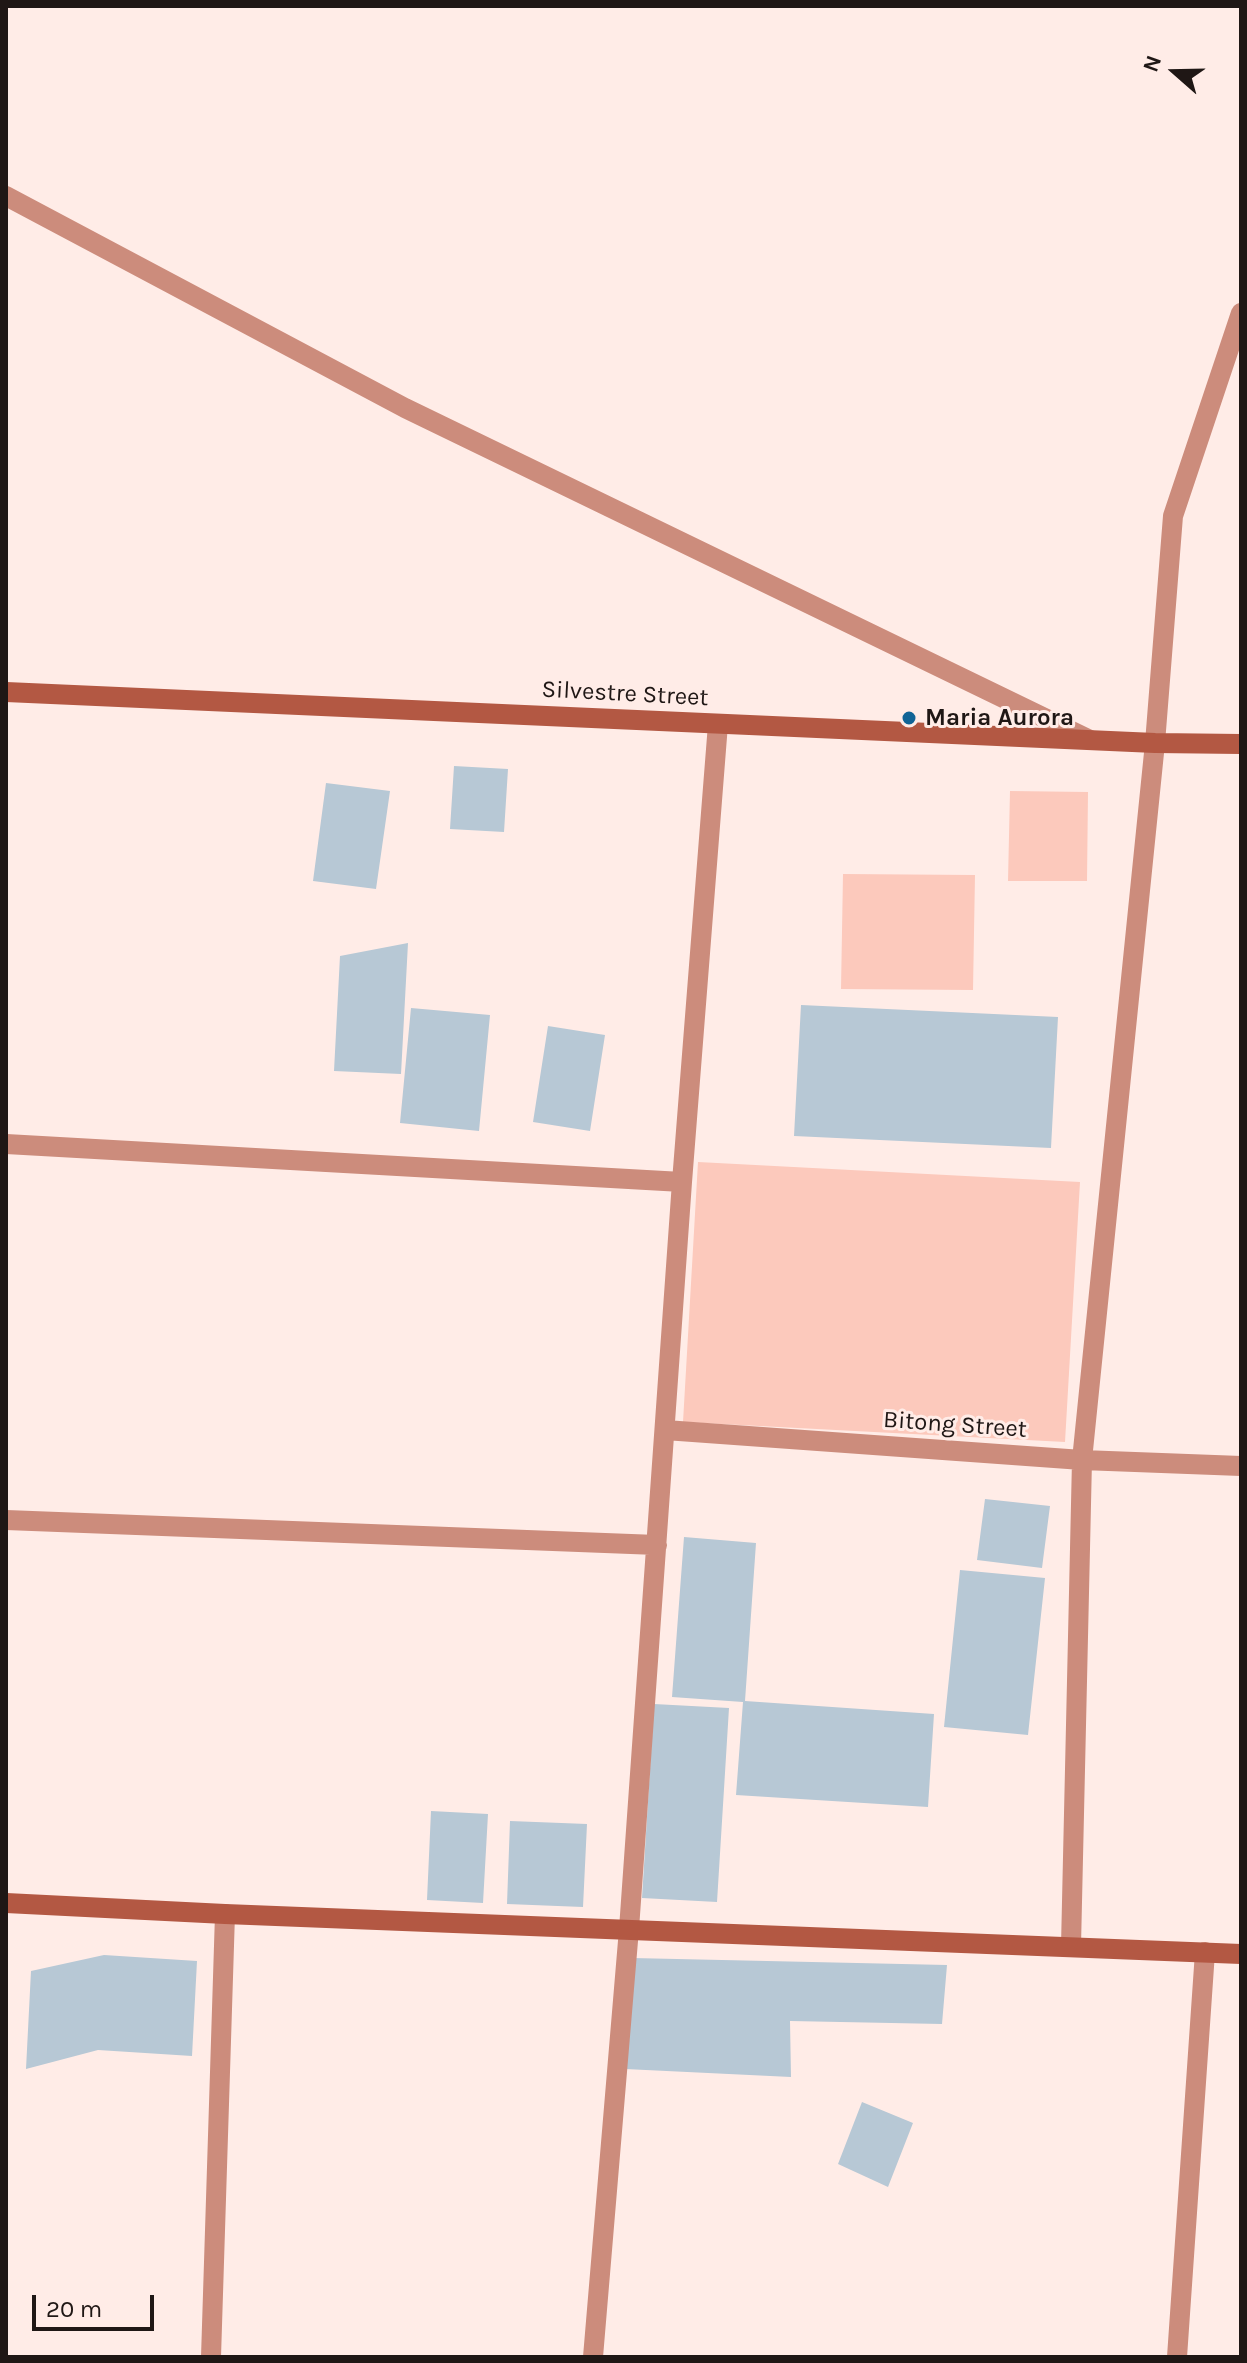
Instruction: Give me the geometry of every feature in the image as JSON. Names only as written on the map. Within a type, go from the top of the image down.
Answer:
[{"type":"street","points":[[6,196],[405,408],[1090,740]]},
{"type":"street","points":[[1071,1946],[1082,1460],[1155,743],[1173,516],[1241,313]]},
{"type":"street","name":"Silvestre Street","points":[[6,692],[1155,743],[1241,744]]},
{"type":"street","points":[[593,2357],[629,1929],[718,724]]},
{"type":"street","points":[[6,1144],[682,1182]]},
{"type":"street","name":"Bitong Street","points":[[665,1430],[1082,1460],[1241,1466]]},
{"type":"street","points":[[6,1520],[657,1545]]},
{"type":"street","points":[[6,1903],[1241,1954]]},
{"type":"street","points":[[211,2357],[225,1914]]},
{"type":"street","points":[[1177,2357],[1205,1952]]},
{"type":"shaded area","points":[[1010,791],[1088,792],[1087,881],[1008,881]]},
{"type":"shaded area","points":[[843,874],[975,875],[973,990],[841,989]]},
{"type":"shaded area","points":[[698,1162],[1080,1182],[1065,1442],[683,1422]]},
{"type":"building","points":[[454,766],[508,769],[504,832],[450,829]]},
{"type":"building","points":[[326,783],[390,791],[376,889],[313,881]]},
{"type":"building","points":[[408,943],[401,1074],[334,1071],[340,956]]},
{"type":"building","points":[[801,1005],[1058,1017],[1051,1148],[794,1136]]},
{"type":"building","points":[[411,1008],[490,1015],[479,1131],[400,1123]]},
{"type":"building","points":[[548,1026],[605,1035],[590,1131],[533,1122]]},
{"type":"building","points":[[985,1499],[1050,1506],[1042,1568],[977,1560]]},
{"type":"building","points":[[684,1537],[756,1543],[745,1701],[934,1714],[928,1807],[736,1795],[743,1702],[672,1697]]},
{"type":"building","points":[[960,1570],[1045,1578],[1028,1735],[944,1727]]},
{"type":"building","points":[[654,1704],[729,1708],[717,1902],[642,1898]]},
{"type":"building","points":[[431,1811],[488,1814],[483,1903],[427,1900]]},
{"type":"building","points":[[510,1821],[587,1824],[583,1907],[507,1904]]},
{"type":"building","points":[[104,1955],[197,1961],[192,2056],[98,2050],[26,2069],[31,1971]]},
{"type":"building","points":[[632,1958],[947,1965],[942,2024],[790,2021],[791,2077],[625,2069]]},
{"type":"building","points":[[862,2102],[913,2123],[888,2187],[838,2164]]},
{"type":"place","name":"Maria Aurora","points":[[909,718]]}]
